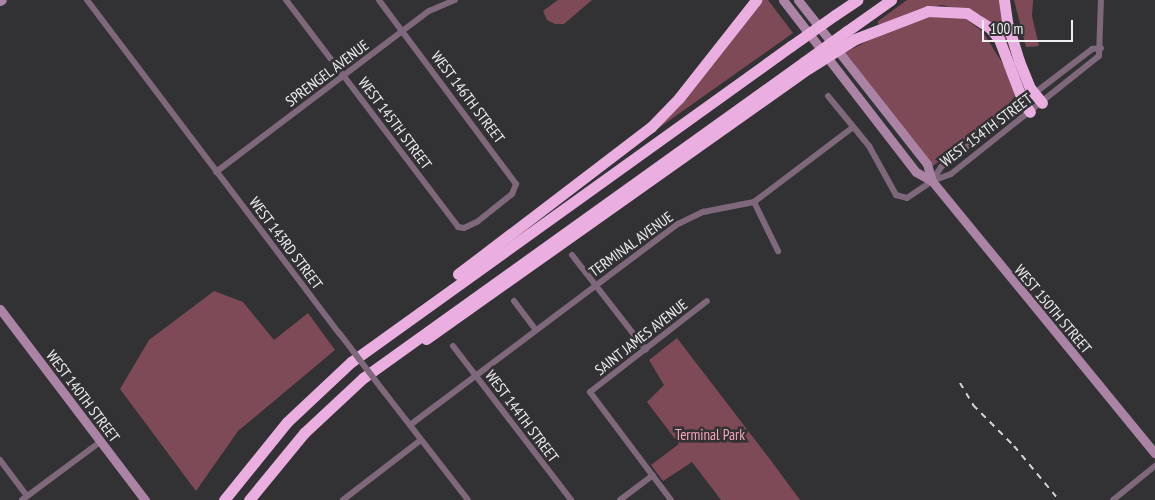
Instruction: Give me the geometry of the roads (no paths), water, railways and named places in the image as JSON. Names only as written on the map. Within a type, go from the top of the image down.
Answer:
[{"type":"highway","points":[[224,500],[268,443],[312,396],[470,264],[652,127],[679,98],[756,0]]},
{"type":"highway","points":[[406,319],[856,0]]},
{"type":"highway","points":[[249,500],[309,428],[363,378],[442,328],[806,65],[851,35],[891,0]]},
{"type":"highway","points":[[1004,0],[1012,39],[1027,81],[1039,98]]},
{"type":"highway","points":[[851,35],[928,11],[967,14],[990,28],[999,39],[1026,107]]},
{"type":"main road","name":"WEST 150TH STREET","points":[[783,0],[916,172],[932,181],[1155,453]]},
{"type":"main road","name":"WEST 150TH STREET","points":[[798,0],[927,164],[932,181]]},
{"type":"main road","name":"WEST 140TH STREET","points":[[0,309],[144,500]]},
{"type":"street","name":"WEST 143RD STREET","points":[[87,0],[216,172],[468,500]]},
{"type":"street","name":"WEST 145TH STREET","points":[[286,0],[458,227],[464,228],[477,222],[495,208]]},
{"type":"street","name":"WEST 146TH STREET","points":[[379,0],[511,174],[515,189],[495,208]]},
{"type":"street","name":"SPRENGEL AVENUE","points":[[216,172],[429,11],[455,0]]},
{"type":"street","points":[[1101,0],[1101,48]]},
{"type":"street","name":"WEST 154TH STREET","points":[[932,181],[941,167],[1026,107],[1039,98],[1099,56],[1101,48],[1092,49],[1039,98],[1026,107],[951,174],[932,181]]},
{"type":"street","points":[[828,96],[852,128],[869,146],[898,197],[913,196],[932,181]]},
{"type":"street","name":"TERMINAL AVENUE","points":[[410,425],[678,224],[703,212],[754,202],[852,128]]},
{"type":"street","points":[[754,202],[778,251]]},
{"type":"street","points":[[572,255],[646,350]]},
{"type":"street","points":[[514,301],[536,330]]},
{"type":"street","name":"SAINT JAMES AVENUE","points":[[653,475],[590,392],[708,301]]},
{"type":"street","name":"WEST 144TH STREET","points":[[453,346],[571,500]]},
{"type":"street","points":[[343,500],[421,440]]},
{"type":"street","points":[[0,460],[24,498],[100,442]]},
{"type":"street","points":[[1113,500],[1155,466]]},
{"type":"street","points":[[620,500],[653,475],[671,500]]},
{"type":"railway","points":[[960,383],[973,405],[1014,446],[1059,500]]},
{"type":"park label","name":"Terminal Park","points":[[710,435]]}]
